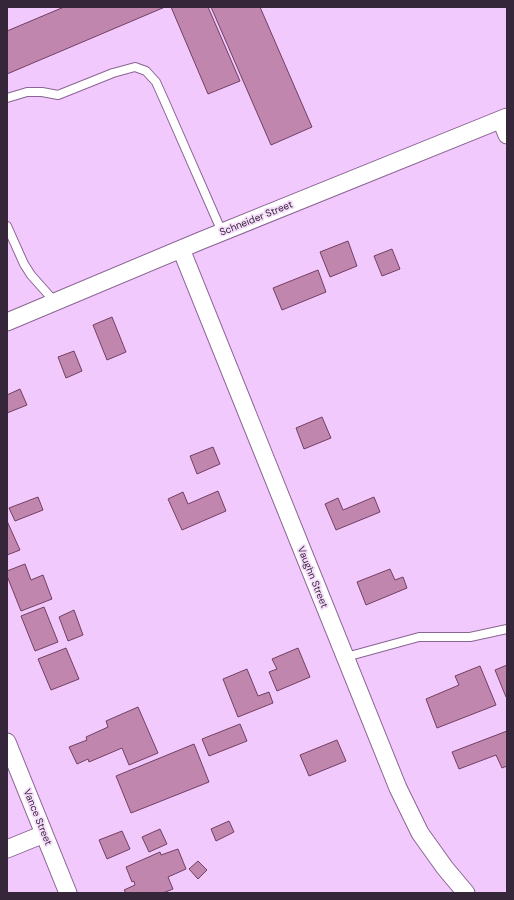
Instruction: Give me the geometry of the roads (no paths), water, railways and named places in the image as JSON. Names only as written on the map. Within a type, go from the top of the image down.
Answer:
[{"type":"street","name":"Schneider Street","points":[[7,322],[222,232],[505,124]]},
{"type":"street","name":"Vaughn Street","points":[[180,249],[398,788],[420,833],[445,868],[466,893]]},
{"type":"street","name":"Vance Street","points":[[7,742],[68,893]]},
{"type":"street","points":[[7,849],[44,834]]},
{"type":"lane","points":[[7,98],[27,92],[42,92],[58,95],[113,73],[135,67],[146,72],[156,82],[222,232]]},
{"type":"lane","points":[[7,226],[31,276],[55,302]]},
{"type":"lane","points":[[346,658],[419,636],[470,637],[507,629]]}]
